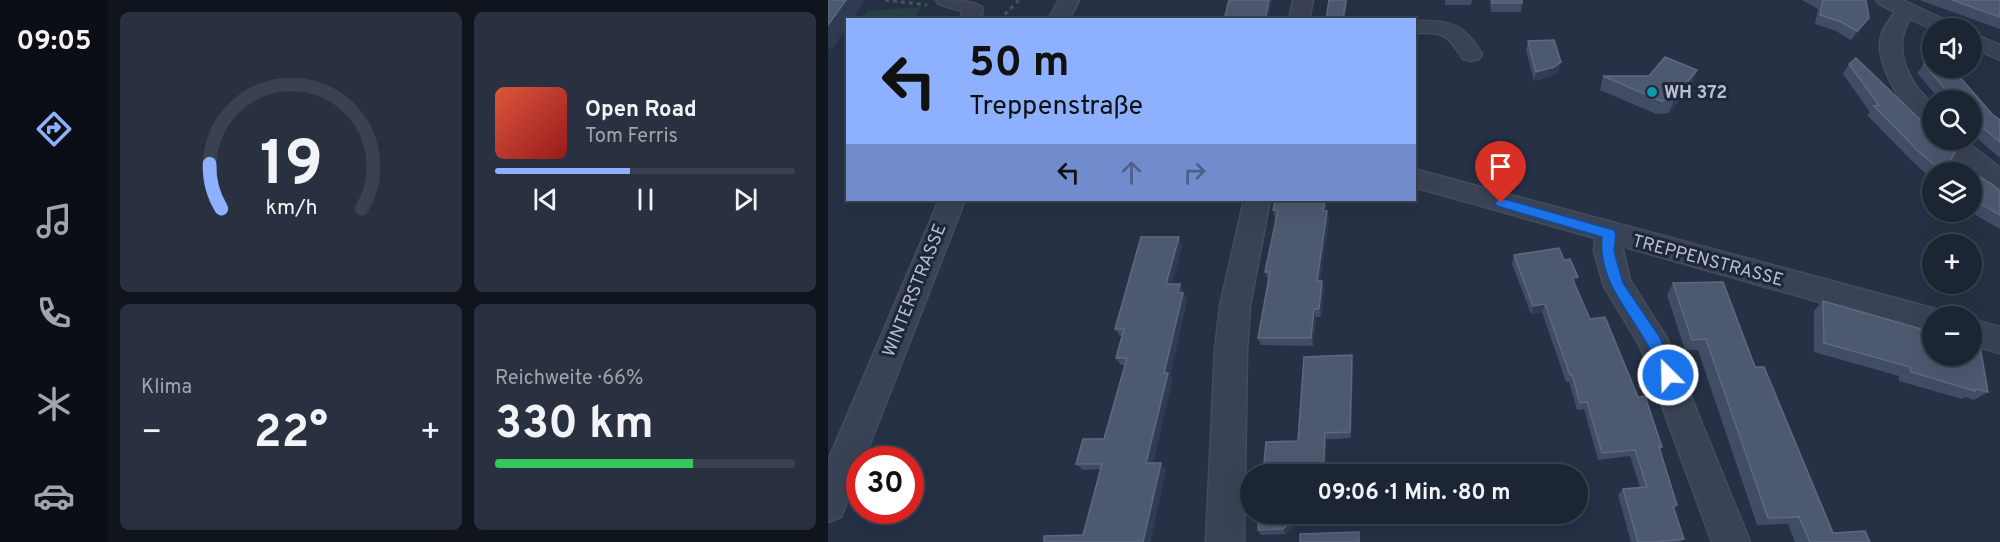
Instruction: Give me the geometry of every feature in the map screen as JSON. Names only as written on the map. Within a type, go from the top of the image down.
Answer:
[{"type":"street","points":[[1059,18],[1070,0]]},
{"type":"street","points":[[1300,18],[1304,0]]},
{"type":"street","points":[[939,3],[973,8],[971,18]]},
{"type":"street","points":[[1922,108],[1909,92],[1896,69],[1892,51],[1892,34],[1896,5],[1925,18]]},
{"type":"street","points":[[1416,27],[1446,28],[1455,31],[1471,54]]},
{"type":"street","points":[[1982,44],[2000,53]]},
{"type":"street","points":[[1961,150],[2000,182]]},
{"type":"street","name":"TREPPENSTRASSE","points":[[1416,179],[1609,234],[1922,318]]},
{"type":"street","name":"WINTERSTRASSE","points":[[828,504],[952,201]]},
{"type":"street","points":[[1225,542],[1226,452],[1231,402],[1231,350],[1235,306],[1257,201]]},
{"type":"street","points":[[1609,234],[1608,251],[1612,271],[1618,286],[1653,340],[1676,393],[1731,542]]},
{"type":"street","points":[[1982,335],[2000,340]]},
{"type":"street","name":"WINTERSTRASSE","points":[[828,464],[844,432],[877,380]]},
{"type":"path","points":[[885,0],[939,3]]},
{"type":"path","points":[[1001,18],[1019,0]]},
{"type":"green space","points":[[921,7],[915,18],[863,18],[868,11]]},
{"type":"building","points":[[828,0],[846,0],[828,25]]},
{"type":"building","points":[[1229,0],[1269,0],[1265,18],[1224,18]]},
{"type":"building","points":[[1329,0],[1346,0],[1343,18],[1326,18]]},
{"type":"building","points":[[1492,0],[1522,0],[1522,3],[1492,3]]},
{"type":"building","points":[[1823,0],[1866,0],[1869,18],[1857,31],[1841,22],[1820,15]]},
{"type":"building","points":[[1952,0],[2000,0],[2000,17]]},
{"type":"building","points":[[1554,40],[1561,62],[1554,67],[1536,72],[1528,41]]},
{"type":"building","points":[[1665,57],[1697,70],[1674,99],[1661,101],[1603,76],[1649,76]]},
{"type":"building","points":[[1856,58],[1922,121],[1922,150],[1952,150],[1955,153],[1951,160],[1954,162],[1931,162],[1918,151],[1874,106],[1879,105],[1849,64]]},
{"type":"building","points":[[1936,78],[1961,78],[1971,90],[1946,90]]},
{"type":"building","points":[[1982,102],[2000,120],[2000,142],[1982,127]]},
{"type":"building","points":[[1982,178],[2000,191],[2000,215],[1982,205]]},
{"type":"building","points":[[1275,201],[1325,201],[1323,211],[1327,211],[1317,281],[1322,281],[1319,309],[1314,309],[1311,338],[1258,338],[1270,272],[1265,272],[1278,210],[1273,210]]},
{"type":"building","points":[[1141,237],[1179,237],[1166,284],[1180,284],[1178,292],[1183,293],[1164,373],[1168,373],[1146,463],[1161,463],[1143,542],[1044,542],[1044,536],[1083,535],[1102,464],[1076,464],[1083,439],[1104,439],[1127,358],[1116,358],[1124,329],[1115,329]]},
{"type":"building","points":[[1559,248],[1564,260],[1570,259],[1578,277],[1572,278],[1590,319],[1605,317],[1638,397],[1645,396],[1662,447],[1659,447],[1677,505],[1673,506],[1684,539],[1638,542],[1623,489],[1647,487],[1635,450],[1602,453],[1587,402],[1580,403],[1572,374],[1570,375],[1545,304],[1533,306],[1514,255]]},
{"type":"building","points":[[1723,282],[1755,367],[1764,367],[1833,533],[1865,531],[1870,542],[1810,542],[1799,517],[1768,518],[1706,339],[1692,340],[1673,283]]},
{"type":"building","points":[[1823,301],[1922,329],[1922,366],[1982,366],[1982,358],[1988,392],[1976,389],[1975,391],[1911,372],[1910,367],[1824,343]]},
{"type":"building","points":[[1352,355],[1350,432],[1325,433],[1323,464],[1264,464],[1266,442],[1298,441],[1304,357]]},
{"type":"building","points":[[1258,524],[1288,524],[1283,529],[1258,530]]},
{"type":"building","points":[[1359,532],[1359,542],[1300,542],[1300,534]]},
{"type":"place","name":"WH 372","points":[[1652,92]]},
{"type":"route","points":[[1501,203],[1609,234],[1608,251],[1618,286],[1653,340],[1668,375]]}]
